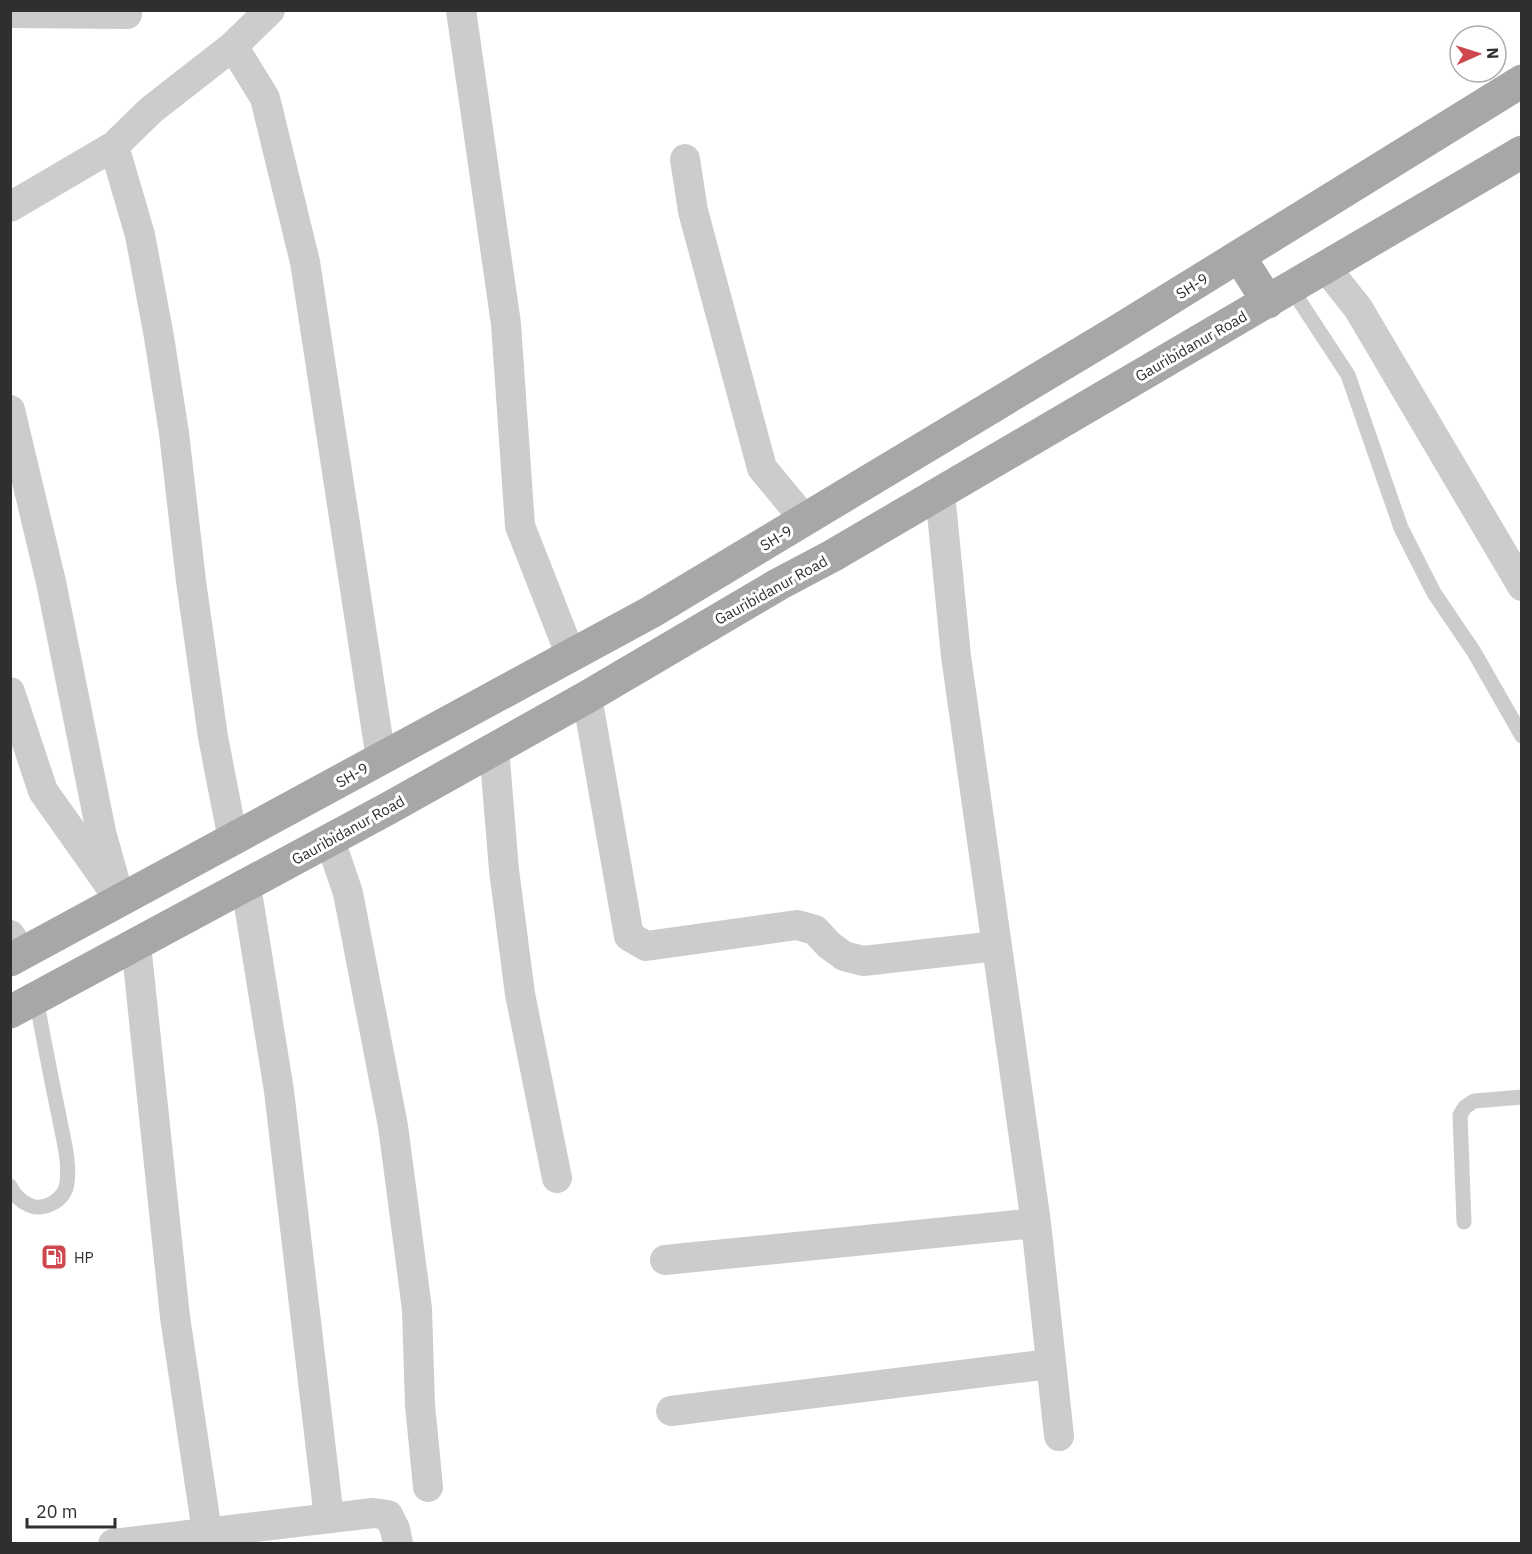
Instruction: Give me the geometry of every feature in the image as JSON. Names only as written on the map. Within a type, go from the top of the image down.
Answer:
[{"type":"main road","name":"SH-9","points":[[14,949],[120,900],[651,612],[1113,334],[1521,81]]},
{"type":"main road","name":"Gauribidanur Road","points":[[23,1005],[246,886],[587,697],[1280,295],[1521,152]]},
{"type":"main road","points":[[1239,256],[1280,295]]},
{"type":"street","points":[[10,207],[114,146],[151,110],[233,46],[270,10]]},
{"type":"street","points":[[461,10],[506,324],[519,526],[571,656]]},
{"type":"street","points":[[10,13],[127,15]]},
{"type":"street","points":[[233,46],[265,98],[305,262],[381,759]]},
{"type":"street","points":[[114,146],[140,235],[159,338],[174,433],[191,581],[212,726],[232,840]]},
{"type":"street","points":[[685,159],[693,211],[762,468],[805,520]]},
{"type":"street","points":[[1326,268],[1358,308],[1521,586]]},
{"type":"street","points":[[10,410],[51,582],[101,832],[120,900]]},
{"type":"street","points":[[940,493],[956,656],[1036,1223],[1059,1436]]},
{"type":"street","points":[[10,692],[43,791],[120,900]]},
{"type":"street","points":[[587,697],[629,936],[646,946],[797,925],[815,930],[829,945],[844,956],[863,961],[997,946]]},
{"type":"street","points":[[494,748],[504,870],[520,994],[557,1178]]},
{"type":"street","points":[[330,840],[348,893],[393,1126],[417,1309],[420,1405],[428,1487]]},
{"type":"street","points":[[246,886],[279,1091],[329,1518]]},
{"type":"street","points":[[136,944],[175,1317],[207,1532]]},
{"type":"street","points":[[664,1260],[1036,1223]]},
{"type":"street","points":[[671,1411],[1050,1364]]},
{"type":"street","points":[[113,1544],[373,1513],[388,1515],[395,1529],[398,1544]]},
{"type":"lane","points":[[1280,295],[1348,375],[1401,528],[1430,584],[1474,652],[1521,736]]},
{"type":"lane","points":[[10,1186],[21,1201],[32,1207],[47,1205],[58,1200],[67,1184],[66,1153],[23,1005]]},
{"type":"lane","points":[[1464,1222],[1460,1115],[1465,1107],[1474,1101],[1521,1096]]},
{"type":"place","name":"HP","points":[[54,1257]]}]
